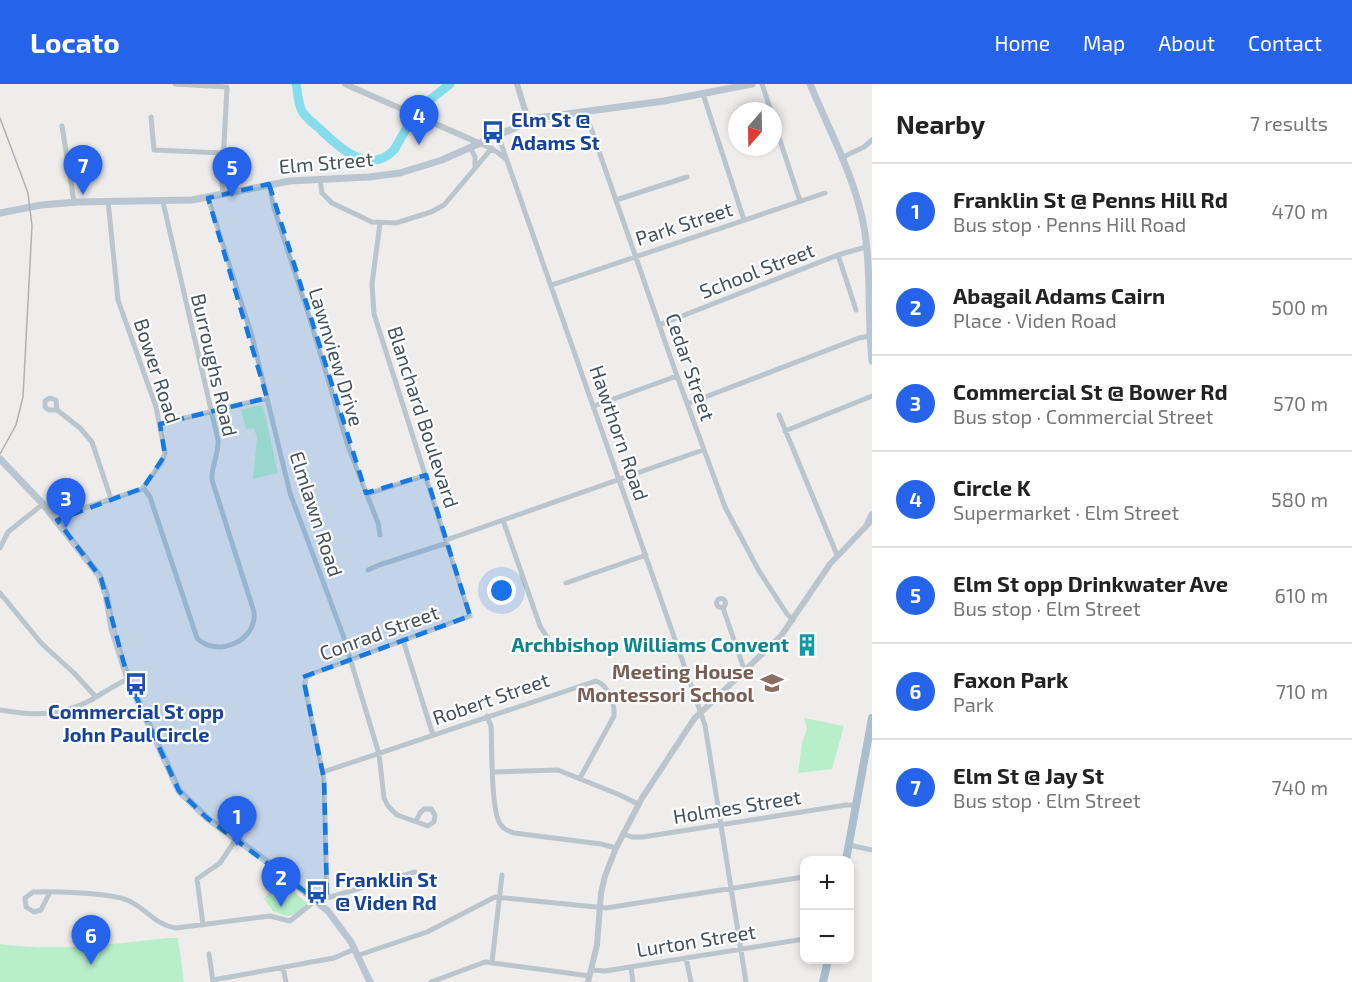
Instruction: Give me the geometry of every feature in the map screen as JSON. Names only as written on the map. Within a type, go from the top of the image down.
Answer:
[{"type":"main road","name":"Elm Street","points":[[0,213],[74,202],[208,198],[269,184],[369,177],[405,172],[436,162],[528,120],[556,114],[654,103],[752,84]]},
{"type":"main road","points":[[810,84],[859,207],[866,247],[872,361]]},
{"type":"main road","points":[[0,459],[44,504],[95,567],[101,578],[112,629],[128,680],[177,788],[192,805],[216,825],[318,902],[336,920],[357,952],[370,982]]},
{"type":"main road","points":[[847,856],[872,718]]},
{"type":"main road","points":[[823,982],[827,964]]},
{"type":"street","points":[[175,84],[227,87],[223,195]]},
{"type":"street","points":[[345,84],[479,143]]},
{"type":"street","points":[[517,84],[528,120]]},
{"type":"street","points":[[762,84],[768,102]]},
{"type":"street","points":[[704,94],[744,220]]},
{"type":"street","name":"Cedar Street","points":[[585,111],[725,507],[776,597],[793,620]]},
{"type":"street","points":[[151,117],[154,150],[223,153]]},
{"type":"street","points":[[62,126],[74,202]]},
{"type":"street","name":"Hawthorn Road","points":[[498,135],[706,732],[746,982]]},
{"type":"street","points":[[841,158],[864,147],[872,140]]},
{"type":"street","name":"Hawthorn Road","points":[[479,143],[492,148],[510,164]]},
{"type":"street","points":[[782,146],[800,201]]},
{"type":"street","points":[[470,147],[475,157],[474,169]]},
{"type":"street","points":[[320,179],[322,193],[329,201],[360,217],[380,223],[405,221],[441,207],[452,198],[492,148]]},
{"type":"street","points":[[616,200],[687,177]]},
{"type":"street","name":"Lawnview Drive","points":[[269,184],[274,208],[348,446],[378,523],[380,536]]},
{"type":"street","name":"Park Street","points":[[552,285],[825,193]]},
{"type":"street","name":"Elmlawn Road","points":[[208,198],[243,304],[292,502],[351,660],[379,754],[382,791],[386,804],[397,815],[416,821]]},
{"type":"street","name":"Bower Road","points":[[108,201],[119,304],[155,404],[165,455],[144,487]]},
{"type":"street","name":"Burroughs Road","points":[[144,487],[150,497],[195,636],[203,644],[214,648],[245,638],[253,627],[254,615],[213,483],[212,472],[218,446],[162,201]]},
{"type":"street","name":"Blanchard Boulevard","points":[[380,223],[372,284],[372,304],[470,616]]},
{"type":"street","name":"School Street","points":[[659,325],[838,255],[866,247]]},
{"type":"street","points":[[838,255],[856,310]]},
{"type":"street","points":[[687,404],[859,338],[870,336]]},
{"type":"street","points":[[594,406],[677,376]]},
{"type":"street","points":[[785,431],[872,396]]},
{"type":"street","points":[[160,424],[267,398]]},
{"type":"street","points":[[57,410],[80,428],[92,442],[111,499]]},
{"type":"street","points":[[778,415],[837,555]]},
{"type":"street","points":[[368,570],[703,450]]},
{"type":"street","points":[[366,494],[426,475]]},
{"type":"street","points":[[57,520],[65,514],[144,487]]},
{"type":"street","points":[[0,548],[8,532],[44,504]]},
{"type":"street","points":[[590,976],[597,945],[605,876],[622,834],[638,804],[691,722],[779,639],[837,555],[871,519]]},
{"type":"street","points":[[503,520],[540,626],[547,637]]},
{"type":"street","points":[[566,583],[645,555]]},
{"type":"street","points":[[0,593],[42,644],[96,697]]},
{"type":"street","points":[[723,608],[745,672]]},
{"type":"street","name":"Conrad Street","points":[[327,898],[323,772],[305,680],[310,674],[470,616]]},
{"type":"street","points":[[403,640],[433,735]]},
{"type":"street","points":[[0,710],[49,714],[74,707],[128,680]]},
{"type":"street","name":"Robert Street","points":[[323,772],[591,681],[602,683],[613,705],[614,718],[580,778]]},
{"type":"street","points":[[488,716],[496,813],[500,823],[514,833],[616,848]]},
{"type":"street","points":[[493,772],[551,769],[580,778],[638,804]]},
{"type":"street","name":"Holmes Street","points":[[622,834],[643,837],[846,805],[856,806]]},
{"type":"street","points":[[203,925],[197,879],[220,863],[236,839]]},
{"type":"street","points":[[849,845],[872,850]]},
{"type":"street","points":[[50,892],[43,908],[33,912],[26,908],[25,900],[28,894],[35,892],[50,892],[123,899],[137,905],[159,923],[172,928],[270,916],[290,921],[327,898],[415,872]]},
{"type":"street","points":[[431,982],[481,962],[492,962],[502,875]]},
{"type":"street","points":[[209,954],[213,981],[337,957],[427,932],[490,898],[500,896],[600,908],[800,878]]},
{"type":"street","name":"Lurton Street","points":[[492,962],[590,976],[605,971],[800,940]]},
{"type":"street","points":[[686,958],[691,982]]},
{"type":"street","points":[[283,967],[286,982]]},
{"type":"street","points":[[631,967],[633,982]]},
{"type":"highlighted area","points":[[269,184],[366,493],[426,475],[470,616],[303,677],[324,779],[327,898],[320,903],[207,818],[179,791],[128,679],[101,578],[57,520],[143,488],[165,455],[160,424],[267,398],[208,198]]},
{"type":"green space","points":[[260,405],[263,407],[278,473],[253,479],[257,438],[254,428],[246,429],[241,410]]},
{"type":"green space","points":[[804,718],[844,726],[832,769],[798,773],[802,743],[807,729]]},
{"type":"green space","points":[[280,879],[308,904],[293,915],[287,916],[273,911],[264,899]]},
{"type":"green space","points":[[178,938],[184,982],[0,982],[0,944],[64,947]]},
{"type":"waterway","points":[[296,84],[301,108],[308,118],[344,150],[354,156],[374,160],[394,150],[417,110],[450,84]]},
{"type":"railway","points":[[0,118],[28,193],[32,226],[23,397],[16,425],[0,454]]},
{"type":"place","name":"Elm St @ Adams St","points":[[493,132]]},
{"type":"place","name":"Circle K","points":[[419,145]]},
{"type":"place","name":"Elm St @ Jay St","points":[[83,195]]},
{"type":"place","name":"Elm St opp Drinkwater Ave","points":[[232,197]]},
{"type":"place","name":"Commercial St @ Bower Rd","points":[[66,528]]},
{"type":"place","name":"Archbishop Williams Convent","points":[[807,645]]},
{"type":"place","name":"Meeting House Montessori School","points":[[772,683]]},
{"type":"place","name":"Commercial St opp John Paul Circle","points":[[136,684]]},
{"type":"place","name":"Franklin St @ Penns Hill Rd","points":[[237,846]]},
{"type":"place","name":"Franklin St @ Viden Rd","points":[[317,892]]},
{"type":"place","name":"Abagail Adams Cairn","points":[[281,907]]},
{"type":"place","name":"Faxon Park","points":[[91,965]]}]
